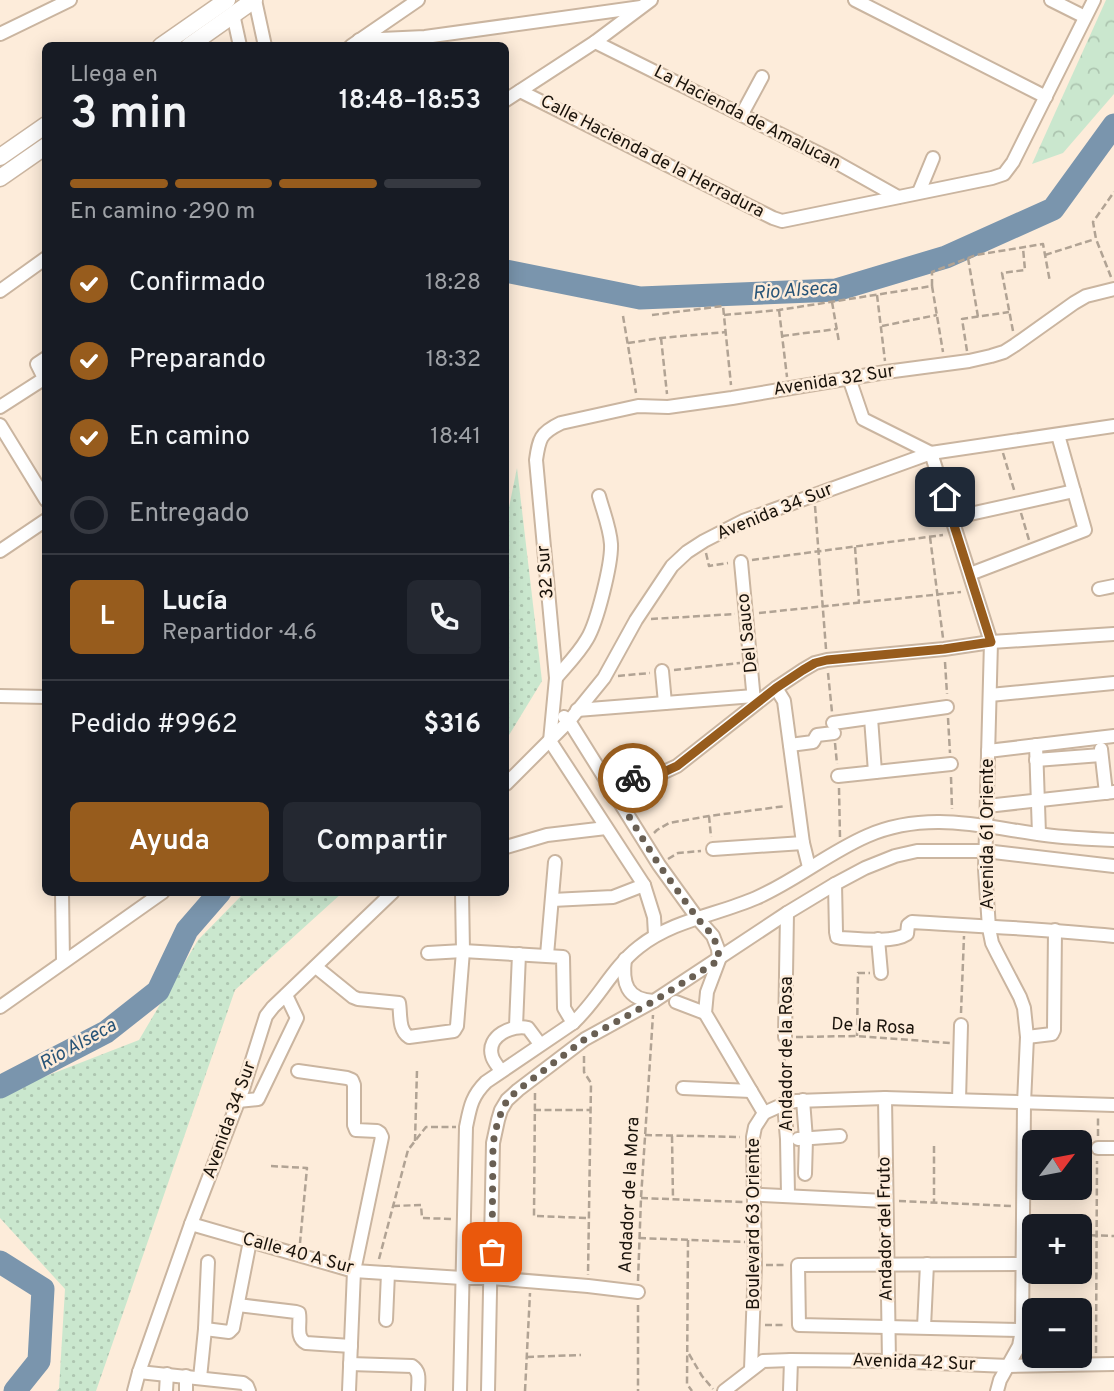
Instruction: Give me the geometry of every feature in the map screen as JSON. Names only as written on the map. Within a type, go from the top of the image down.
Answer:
[{"type":"main road","points":[[168,42],[230,5],[254,0]]},
{"type":"main road","points":[[193,42],[230,5]]},
{"type":"main road","points":[[0,157],[42,128]]},
{"type":"main road","points":[[0,178],[42,149]]},
{"type":"street","points":[[0,34],[71,0]]},
{"type":"street","points":[[254,0],[264,42]]},
{"type":"street","points":[[356,42],[418,0]]},
{"type":"street","points":[[855,0],[1046,97]]},
{"type":"street","points":[[1051,0],[1085,17]]},
{"type":"street","name":"Calle Hacienda de la Herradura","points":[[520,91],[782,221],[1004,174],[1013,162],[1094,0]]},
{"type":"street","points":[[367,42],[425,37],[646,3]]},
{"type":"street","points":[[509,98],[595,42],[646,3]]},
{"type":"street","points":[[230,5],[239,42]]},
{"type":"street","name":"La Hacienda de Amalucan","points":[[595,42],[832,160],[898,197]]},
{"type":"street","points":[[742,114],[762,76]]},
{"type":"street","points":[[919,192],[933,158]]},
{"type":"street","points":[[0,290],[42,261]]},
{"type":"street","name":"Avenida 32 Sur","points":[[541,436],[561,423],[638,406],[668,407],[732,398],[969,361],[1004,352],[1074,303],[1114,286]]},
{"type":"street","points":[[42,361],[37,364],[42,376]]},
{"type":"street","points":[[849,378],[863,419],[931,453]]},
{"type":"street","points":[[0,407],[42,379]]},
{"type":"street","points":[[0,425],[42,493]]},
{"type":"street","name":"Avenida 34 Sur","points":[[509,781],[550,741],[604,678],[636,620],[672,566],[704,541],[743,521],[931,453],[1114,426]]},
{"type":"street","points":[[970,574],[1085,530],[1058,435]]},
{"type":"street","name":"32 Sur","points":[[541,436],[536,460],[556,678],[550,741]]},
{"type":"street","name":"Avenida 61 Oriente","points":[[931,453],[991,642],[985,869],[992,943],[1024,1008],[1027,1037],[1024,1103],[1025,1214]]},
{"type":"street","points":[[952,519],[1017,499],[1074,491]]},
{"type":"street","points":[[556,678],[589,637],[610,563],[610,537],[599,496]]},
{"type":"street","points":[[0,551],[42,523]]},
{"type":"street","name":"Del Sauco","points":[[741,562],[754,701]]},
{"type":"street","points":[[1099,589],[1114,586]]},
{"type":"street","points":[[609,784],[664,772],[677,766],[754,701],[815,663],[991,642],[1114,634]]},
{"type":"street","points":[[662,671],[666,703]]},
{"type":"street","points":[[990,695],[1114,683]]},
{"type":"street","points":[[776,688],[784,701],[803,843],[809,867]]},
{"type":"street","points":[[0,696],[42,697]]},
{"type":"street","points":[[554,709],[573,716],[666,703],[754,701]]},
{"type":"street","points":[[790,745],[813,742],[817,735],[871,718],[947,707]]},
{"type":"street","points":[[573,716],[609,784],[659,865],[713,936],[718,949],[719,960],[707,992],[705,1013],[676,1002]]},
{"type":"street","points":[[871,718],[875,772]]},
{"type":"street","points":[[988,751],[1114,736]]},
{"type":"street","points":[[986,806],[1110,793],[1100,738]]},
{"type":"street","points":[[550,741],[643,885],[654,917],[655,935]]},
{"type":"street","points":[[1036,745],[1039,834]]},
{"type":"street","points":[[1036,761],[1101,755]]},
{"type":"street","points":[[838,776],[950,764]]},
{"type":"street","points":[[460,1391],[466,1127],[471,1102],[486,1082],[585,1012],[625,958],[655,935],[770,891],[869,835],[896,827],[953,821],[1039,834],[1114,840]]},
{"type":"street","points":[[509,846],[547,835],[606,828]]},
{"type":"street","points":[[713,849],[803,843]]},
{"type":"street","points":[[488,1391],[493,1143],[501,1110],[518,1090],[585,1039],[654,1001],[788,913],[865,868],[895,856],[917,851],[985,851],[1114,866]]},
{"type":"street","points":[[547,955],[555,862]]},
{"type":"street","points":[[835,884],[837,936],[878,939],[906,936],[908,925],[912,922],[1114,936]]},
{"type":"street","points":[[552,900],[613,897],[643,885]]},
{"type":"street","points":[[62,896],[63,961]]},
{"type":"street","points":[[0,1007],[154,896]]},
{"type":"street","name":"Avenida 34 Sur","points":[[134,1391],[191,1224],[239,1101],[267,1016],[273,1007],[389,896]]},
{"type":"street","points":[[316,967],[353,997],[398,1003],[402,1031],[408,1037],[454,1031],[457,1027],[463,951],[462,896]]},
{"type":"street","name":"Andador de la Rosa","points":[[785,1037],[788,913]]},
{"type":"street","points":[[1027,1037],[1048,1036],[1054,1030],[1055,930]]},
{"type":"street","points":[[878,939],[881,973]]},
{"type":"street","points":[[428,953],[463,951],[563,957],[564,1008],[573,1023]]},
{"type":"street","points":[[516,1026],[519,954]]},
{"type":"street","points":[[625,958],[624,980],[628,989],[639,999],[654,1001]]},
{"type":"street","points":[[239,1101],[258,1098],[297,1018],[286,995]]},
{"type":"street","name":"Boulevard 63 Oriente","points":[[705,1013],[764,1113],[755,1127],[753,1137],[758,1199],[751,1369]]},
{"type":"street","points":[[959,1100],[961,1025]]},
{"type":"street","points":[[501,1071],[491,1049],[498,1036],[516,1026],[528,1028],[540,1044]]},
{"type":"street","points":[[584,1056],[585,1039]]},
{"type":"street","points":[[298,1071],[352,1080],[356,1130],[377,1131],[382,1137],[354,1271],[349,1391]]},
{"type":"street","points":[[683,1088],[751,1091]]},
{"type":"street","points":[[764,1113],[784,1104],[803,1100],[885,1098],[1114,1105]]},
{"type":"street","name":"Andador del Fruto","points":[[885,1098],[889,1361]]},
{"type":"street","points":[[803,1100],[805,1174]]},
{"type":"street","name":"Andador de la Rosa","points":[[784,1104],[788,1195]]},
{"type":"street","points":[[787,1139],[840,1136]]},
{"type":"street","points":[[1098,1148],[1114,1148]]},
{"type":"street","points":[[758,1199],[788,1195],[886,1201]]},
{"type":"street","name":"Calle 40 A Sur","points":[[191,1224],[354,1271],[491,1278],[638,1292]]},
{"type":"street","points":[[205,1329],[232,1331],[250,1241]]},
{"type":"street","points":[[200,1378],[208,1262]]},
{"type":"street","points":[[925,1327],[927,1264]]},
{"type":"street","points":[[1022,1264],[798,1265],[799,1325],[1022,1330]]},
{"type":"street","points":[[382,1273],[386,1320]]},
{"type":"street","points":[[238,1305],[299,1313],[301,1341],[351,1346]]},
{"type":"street","name":"Avenida 61 Oriente","points":[[997,1391],[1000,1380],[1019,1346],[1022,1330]]},
{"type":"street","points":[[790,1391],[791,1360]]},
{"type":"street","name":"Avenida 42 Sur","points":[[724,1391],[763,1361],[889,1361],[1008,1366],[1114,1364]]},
{"type":"street","points":[[350,1364],[412,1366],[419,1374],[418,1391]]},
{"type":"street","points":[[139,1372],[243,1384],[249,1391]]},
{"type":"street","points":[[166,1391],[167,1374]]},
{"type":"street","points":[[186,1376],[186,1391]]},
{"type":"path","points":[[1114,192],[1093,222],[1096,239],[1114,286]]},
{"type":"path","points":[[1045,255],[1096,239]]},
{"type":"path","points":[[945,365],[932,272],[976,255],[1043,244],[1050,282]]},
{"type":"path","points":[[1015,345],[1002,273],[1026,270],[1023,247]]},
{"type":"path","points":[[968,258],[978,317]]},
{"type":"path","points":[[724,314],[779,310],[932,286]]},
{"type":"path","points":[[877,295],[886,372]]},
{"type":"path","points":[[832,302],[839,342]]},
{"type":"path","points":[[652,314],[723,306],[732,398]]},
{"type":"path","points":[[779,310],[788,388]]},
{"type":"path","points":[[969,361],[962,318],[1010,312]]},
{"type":"path","points":[[881,326],[937,315]]},
{"type":"path","points":[[623,316],[638,406]]},
{"type":"path","points":[[782,336],[837,329]]},
{"type":"path","points":[[628,343],[726,332]]},
{"type":"path","points":[[661,338],[668,407]]},
{"type":"path","points":[[1000,443],[1032,550]]},
{"type":"path","points":[[709,566],[957,534]]},
{"type":"path","points":[[930,537],[944,649],[953,821]]},
{"type":"path","points":[[855,547],[859,602]]},
{"type":"path","points":[[636,620],[746,614],[975,590]]},
{"type":"path","points":[[604,678],[751,662]]},
{"type":"path","points":[[647,845],[657,830],[669,823],[798,804]]},
{"type":"path","points":[[659,865],[678,853],[713,849],[709,816]]},
{"type":"path","points":[[961,1025],[964,925]]},
{"type":"path","points":[[857,1036],[858,973],[881,973]]},
{"type":"path","name":"Andador de la Mora","points":[[638,1391],[639,1238],[654,1001]]},
{"type":"path","name":"De la Rosa","points":[[785,1037],[857,1036],[960,1044]]},
{"type":"path","name":"Andador de la Rosa","points":[[784,1104],[785,1037]]},
{"type":"path","points":[[584,1056],[584,1072],[591,1083],[588,1286]]},
{"type":"path","points":[[415,1141],[417,1070]]},
{"type":"path","points":[[1096,1364],[1098,1105]]},
{"type":"path","points":[[589,1217],[534,1216],[534,1110],[590,1110]]},
{"type":"path","points":[[382,1273],[393,1206],[408,1150],[426,1127],[466,1127]]},
{"type":"path","points":[[645,1135],[753,1137]]},
{"type":"path","points":[[672,1136],[673,1200]]},
{"type":"path","points":[[934,1146],[934,1203]]},
{"type":"path","points":[[271,1166],[307,1168],[298,1254]]},
{"type":"path","points":[[641,1198],[758,1199]]},
{"type":"path","points":[[886,1201],[1024,1206]]},
{"type":"path","points":[[393,1206],[421,1205],[422,1218],[463,1219]]},
{"type":"path","points":[[1092,1236],[1114,1236]]},
{"type":"path","points":[[639,1238],[755,1243]]},
{"type":"path","points":[[688,1240],[687,1384],[692,1391]]},
{"type":"path","points":[[755,1265],[798,1265]]},
{"type":"path","points":[[525,1391],[531,1282]]},
{"type":"path","points":[[768,1325],[799,1325]]},
{"type":"path","points":[[687,1352],[714,1391]]},
{"type":"path","points":[[527,1357],[581,1355]]},
{"type":"green space","points":[[1106,0],[1114,0],[1114,94],[1063,153],[1032,164]]},
{"type":"green space","points":[[517,468],[542,681],[509,735],[509,507]]},
{"type":"green space","points":[[241,896],[339,896],[235,990],[96,1391],[56,1391],[59,1389],[65,1289],[0,1218],[0,1094],[139,1040],[198,940]]},
{"type":"waterway","name":"Rio Alseca","points":[[509,272],[640,298],[836,290],[946,257],[1053,209],[1114,125]]},
{"type":"waterway","name":"Rio Alseca","points":[[0,1087],[106,1032],[158,991],[187,930],[217,896]]},
{"type":"waterway","name":"Rio Alseca","points":[[0,1262],[43,1289],[39,1361],[15,1391]]},
{"type":"way so far","points":[[492,1252],[493,1143],[501,1110],[507,1100],[585,1039],[654,1001],[719,960],[713,936],[659,865],[609,784],[633,778]]},
{"type":"route","points":[[633,778],[664,772],[687,760],[776,688],[815,663],[991,642],[945,497]]}]
